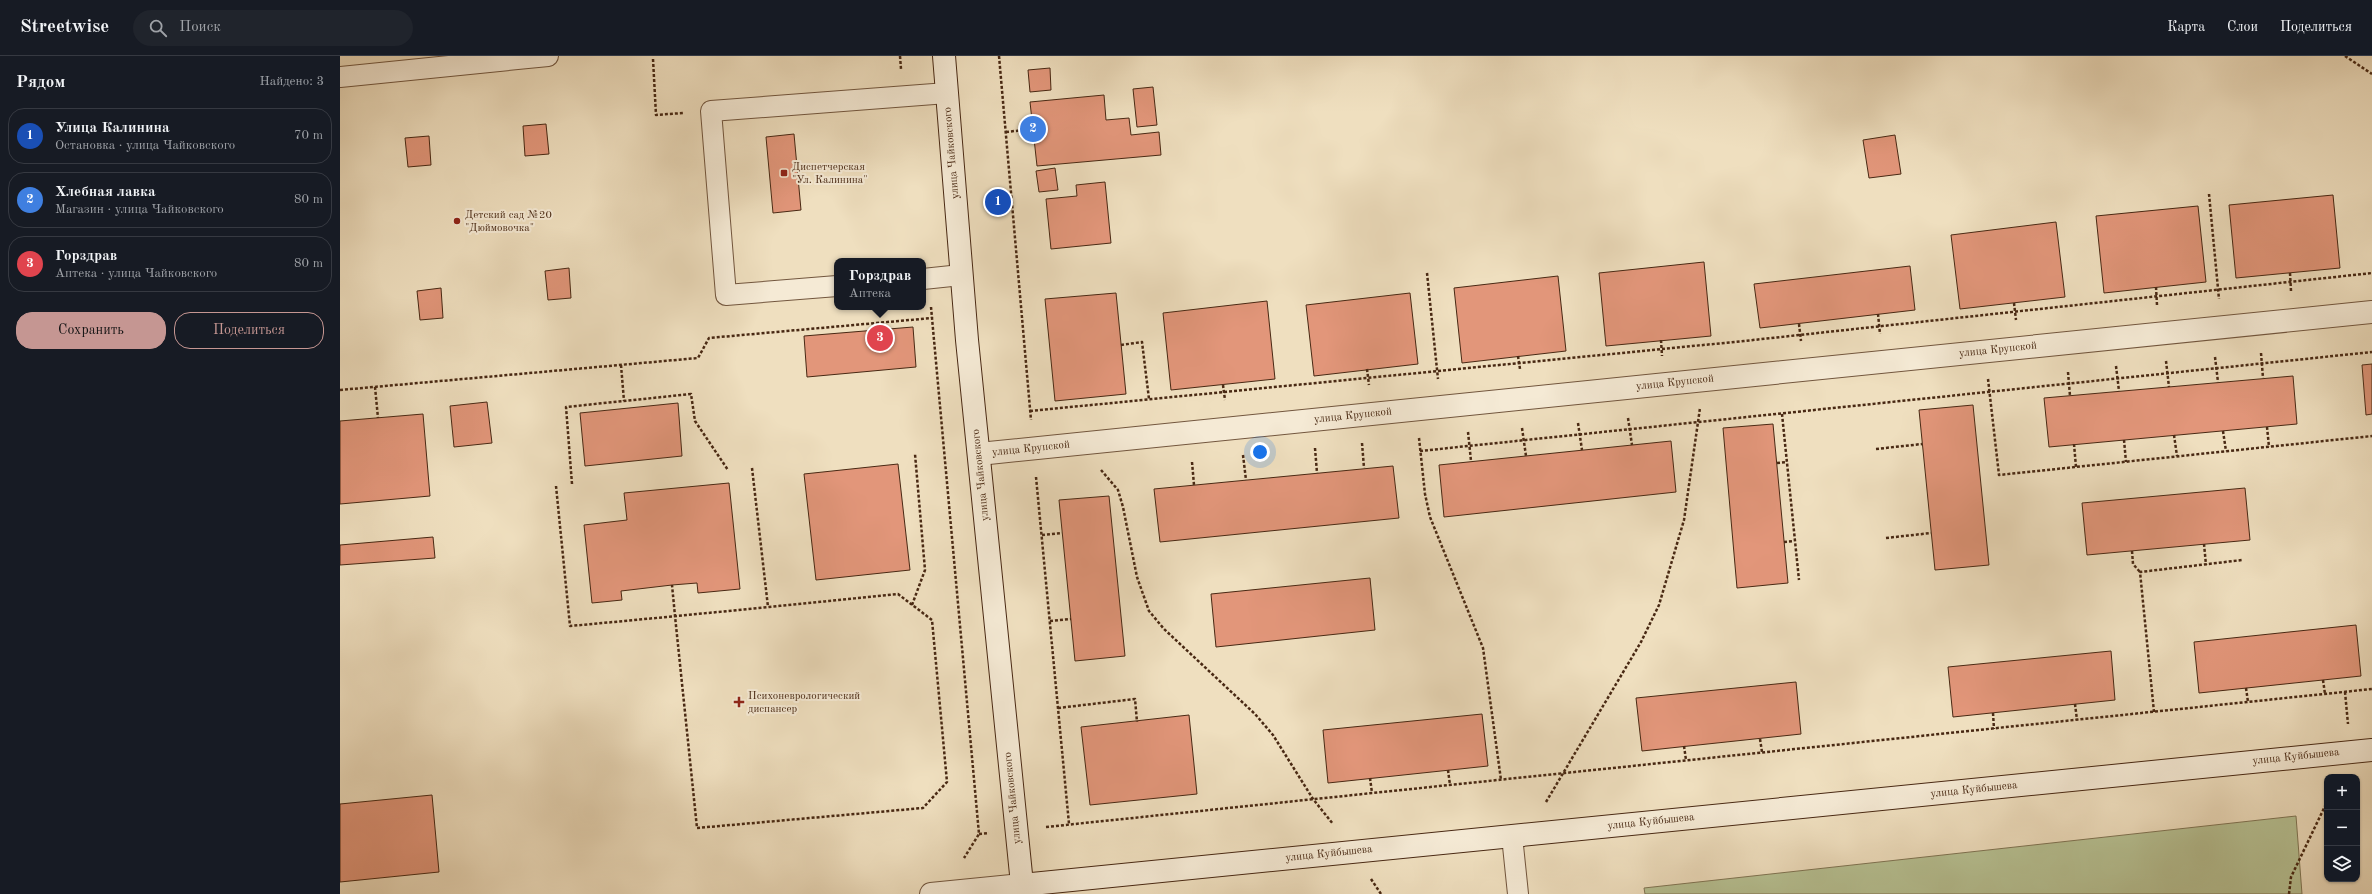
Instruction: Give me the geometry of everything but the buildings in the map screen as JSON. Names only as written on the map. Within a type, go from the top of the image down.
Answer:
[{"type":"main road","name":"улица Чайковского","points":[[944,56],[961,275],[1022,890]]},
{"type":"main road","name":"улица Крупской","points":[[979,454],[2372,312]]},
{"type":"main road","name":"улица Куйбышева","points":[[931,894],[1022,890],[1354,852],[2372,750]]},
{"type":"lane","points":[[340,77],[548,56]]},
{"type":"lane","points":[[834,286],[726,295],[711,112],[947,93]]},
{"type":"lane","points":[[926,279],[961,275]]},
{"type":"lane","points":[[1518,894],[1520,835]]},
{"type":"path","points":[[2345,56],[2372,74]]},
{"type":"path","points":[[653,60],[656,115],[711,112]]},
{"type":"path","points":[[1006,132],[1033,129]]},
{"type":"path","points":[[2209,194],[2222,327]]},
{"type":"path","points":[[1427,273],[1441,407]]},
{"type":"path","points":[[1030,411],[1438,371],[2372,273]]},
{"type":"path","points":[[340,390],[698,358],[709,338],[932,318],[979,834],[964,858]]},
{"type":"path","points":[[1121,345],[1142,342],[1149,399]]},
{"type":"path","points":[[1984,352],[1998,475],[2372,436]]},
{"type":"path","points":[[1420,451],[2372,352]]},
{"type":"path","points":[[621,365],[624,401]]},
{"type":"path","points":[[1520,835],[1563,773],[1641,642],[1659,605],[1684,520],[1704,380]]},
{"type":"path","points":[[375,387],[378,418]]},
{"type":"path","points":[[572,484],[566,407],[691,394],[695,421],[728,470]]},
{"type":"path","points":[[1415,410],[1424,494],[1430,517],[1483,648],[1501,780]]},
{"type":"path","points":[[1782,414],[1799,580]]},
{"type":"path","points":[[2267,427],[2269,447]]},
{"type":"path","points":[[2224,431],[2226,451]]},
{"type":"path","points":[[2174,435],[2177,456]]},
{"type":"path","points":[[2124,440],[2126,462]]},
{"type":"path","points":[[1075,444],[1118,490],[1123,507],[1137,577],[1149,611],[1164,629],[1256,714],[1272,735],[1313,799],[1354,852]]},
{"type":"path","points":[[1876,449],[1922,444]]},
{"type":"path","points":[[2074,444],[2076,466]]},
{"type":"path","points":[[912,605],[925,570],[915,454]]},
{"type":"path","points":[[1777,463],[1787,462]]},
{"type":"path","points":[[752,468],[768,607]]},
{"type":"path","points":[[556,486],[570,626],[675,616],[768,607],[898,594],[932,620],[947,782],[923,808],[697,828],[675,616],[672,585]]},
{"type":"path","points":[[1042,535],[1062,533]]},
{"type":"path","points":[[1886,538],[1932,533]]},
{"type":"path","points":[[1784,542],[1794,542]]},
{"type":"path","points":[[2204,544],[2206,565]]},
{"type":"path","points":[[2132,551],[2133,564],[2140,572],[2154,712]]},
{"type":"path","points":[[2140,572],[2242,560]]},
{"type":"path","points":[[1050,621],[1071,619]]},
{"type":"path","points":[[2323,680],[2325,694]]},
{"type":"path","points":[[2246,688],[2248,702]]},
{"type":"path","points":[[979,834],[2372,689]]},
{"type":"path","points":[[1058,708],[1135,699],[1137,722]]},
{"type":"path","points":[[2075,704],[2077,720]]},
{"type":"path","points":[[1993,713],[1994,728]]},
{"type":"path","points":[[1760,739],[1762,752]]},
{"type":"path","points":[[1684,746],[1686,760]]},
{"type":"path","points":[[1448,770],[1450,785]]},
{"type":"path","points":[[1370,778],[1372,793]]},
{"type":"path","points":[[2288,894],[2291,877],[2324,808]]},
{"type":"green space","points":[[2296,816],[2302,894],[1645,894],[1644,888]]},
{"type":"place","name":"Хлебная лавка","points":[[1033,129]]},
{"type":"place","name":"Диспетчерская \"Ул. Калинина\"","points":[[784,173]]},
{"type":"place","name":"Улица Калинина","points":[[998,202]]},
{"type":"place","name":"Детский сад №20 \"Дюймовочка\"","points":[[457,221]]},
{"type":"place","name":"Горздрав","points":[[880,338]]},
{"type":"place","name":"Психоневрологический диспансер","points":[[739,702]]}]
